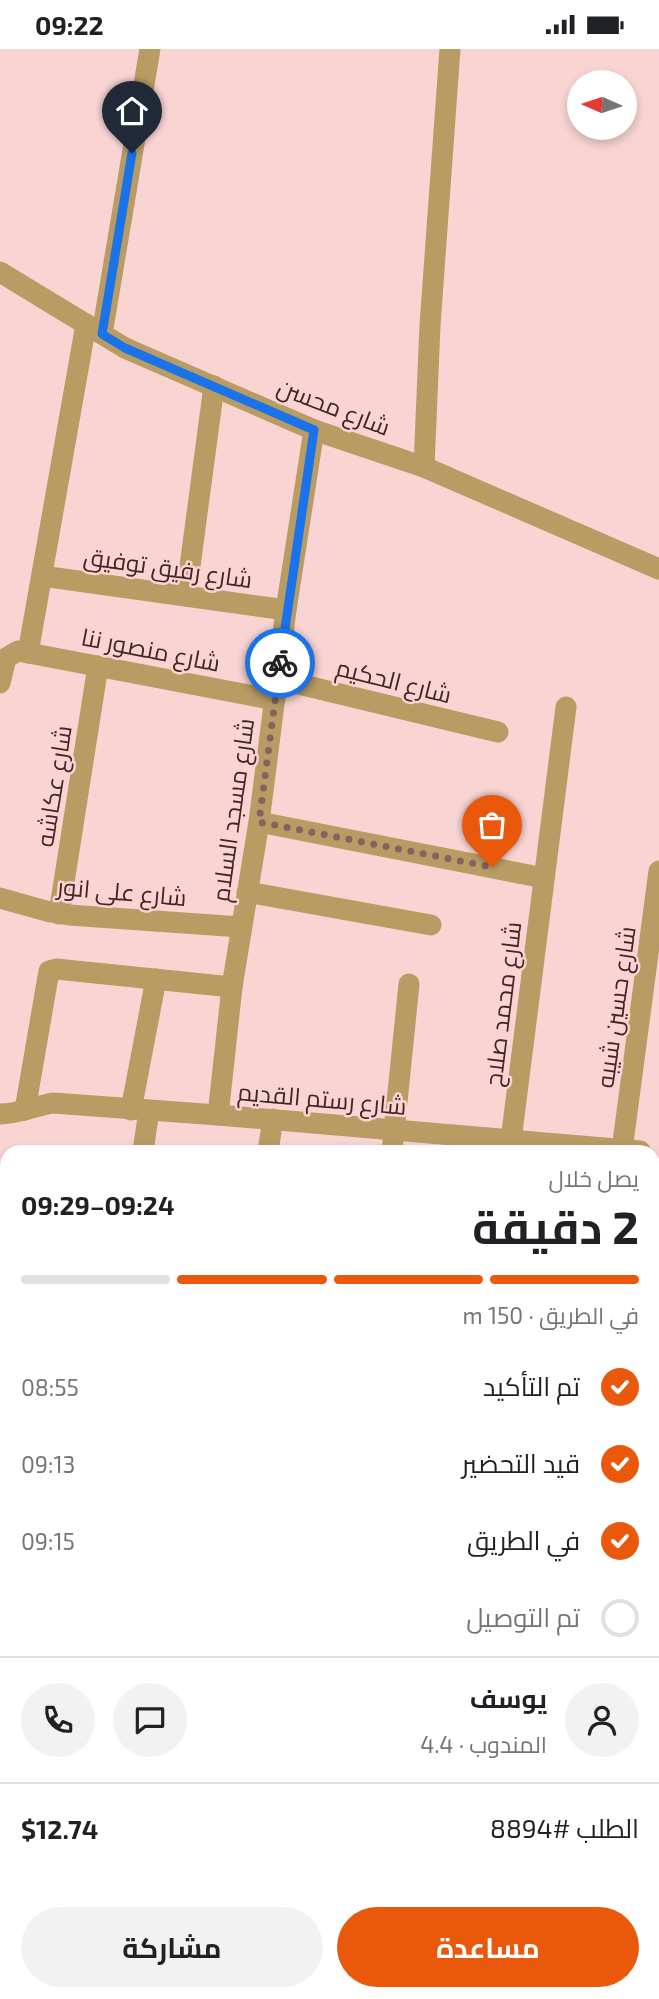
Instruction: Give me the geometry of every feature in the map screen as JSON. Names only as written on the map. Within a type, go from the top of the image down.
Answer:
[{"type":"street","points":[[0,683],[6,658],[23,652],[42,576],[150,49]]},
{"type":"street","points":[[424,467],[430,325],[450,49]]},
{"type":"street","name":"شارع محسن","points":[[0,272],[125,348],[314,430],[424,467],[659,569]]},
{"type":"street","points":[[186,596],[215,386]]},
{"type":"street","name":"شارع مسجد السلام","points":[[218,1115],[232,987],[259,822],[286,610],[314,430]]},
{"type":"street","name":"شارع رفيق توفيق","points":[[42,576],[286,610]]},
{"type":"street","name":"شارع منصور ننا","points":[[23,652],[98,666],[276,689]]},
{"type":"street","name":"شارع عكاشه","points":[[59,914],[98,666]]},
{"type":"street","name":"شارع الحكيم","points":[[276,689],[498,732]]},
{"type":"street","name":"شارع محمد صلاح","points":[[511,1140],[566,707]]},
{"type":"street","points":[[259,822],[544,878]]},
{"type":"street","name":"شارع حسين شيبه","points":[[632,1145],[659,871]]},
{"type":"street","points":[[247,893],[431,925]]},
{"type":"street","name":"شارع على انور","points":[[0,898],[59,914],[241,927]]},
{"type":"street","points":[[25,1110],[49,971],[56,969],[232,987]]},
{"type":"street","points":[[143,1145],[140,1110],[156,979]]},
{"type":"street","points":[[393,1141],[409,984]]},
{"type":"street","name":"شارع رستم القديم","points":[[0,1114],[12,1114],[53,1103],[273,1119],[393,1141],[466,1144],[511,1140],[545,1145]]},
{"type":"street","points":[[269,1145],[273,1119]]},
{"type":"way so far","points":[[280,663],[259,822],[492,867]]},
{"type":"route","points":[[132,153],[102,334],[125,348],[314,430],[280,663]]}]
